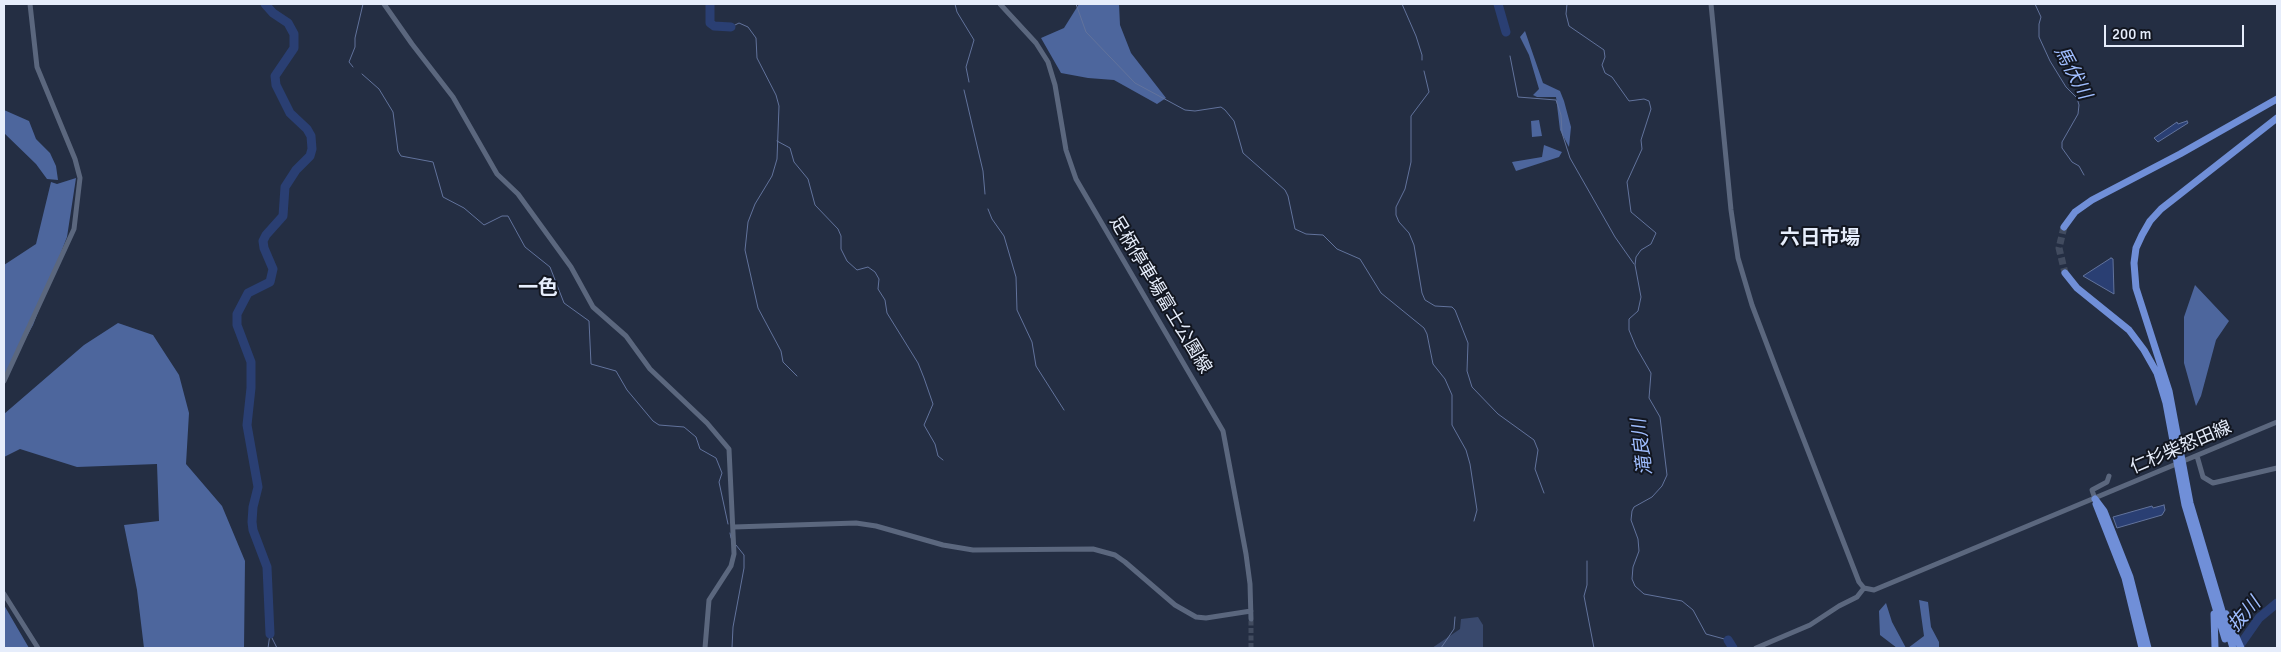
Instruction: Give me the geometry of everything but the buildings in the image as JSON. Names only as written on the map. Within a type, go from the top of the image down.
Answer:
[{"type":"highway","points":[[2064,227],[2075,212],[2092,200],[2180,154],[2277,99]]},
{"type":"highway","points":[[2233,648],[2191,527],[2182,481],[2169,391],[2136,288],[2134,263],[2136,248],[2150,221],[2161,209],[2277,118]]},
{"type":"highway","points":[[2065,273],[2076,288],[2129,330],[2144,350],[2161,386],[2177,446]]},
{"type":"highway","points":[[2095,499],[2098,513],[2125,578],[2142,648]]},
{"type":"highway","points":[[2095,499],[2104,511],[2130,577],[2148,648]]},
{"type":"highway","points":[[2215,596],[2229,633],[2241,648]]},
{"type":"highway","points":[[2215,596],[2215,648]]},
{"type":"highway","points":[[2228,648],[2229,633]]},
{"type":"street","points":[[4,381],[74,229],[80,178],[75,159],[37,67],[30,4]]},
{"type":"street","points":[[384,4],[453,97],[493,168],[522,200],[571,267],[593,307],[626,336],[650,369],[707,423],[729,449],[734,547],[731,566],[709,600],[705,648]]},
{"type":"street","name":"足柄停車場富士公園線","points":[[1000,4],[1036,43],[1048,62],[1055,85],[1066,150],[1076,179],[1223,431],[1246,554],[1251,619]]},
{"type":"street","points":[[1711,4],[1731,210],[1738,258],[1752,305],[1859,582],[1864,588],[1857,597],[1810,625],[1756,648]]},
{"type":"street","name":"仁杉柴怒田線","points":[[1864,588],[1874,590],[2277,422]]},
{"type":"street","points":[[2197,456],[2203,477],[2213,483],[2277,468]]},
{"type":"street","points":[[2095,499],[2092,490],[2107,482],[2109,476]]},
{"type":"street","points":[[734,528],[856,523],[876,526],[943,545],[972,550],[1093,548],[1116,555],[1175,606],[1196,617],[1206,618],[1251,611]]},
{"type":"street","points":[[4,594],[38,648]]},
{"type":"shaded area","points":[[1079,4],[1119,4],[1120,25],[1131,53],[1166,98],[1157,104],[1114,80],[1061,73],[1041,38],[1064,28]]},
{"type":"shaded area","points":[[1525,31],[1543,83],[1560,91],[1564,101],[1571,127],[1569,147],[1560,130],[1556,97],[1537,97],[1533,95],[1539,89],[1529,55],[1520,37]]},
{"type":"shaded area","points":[[4,110],[29,121],[36,139],[50,153],[56,166],[58,180],[47,179],[36,164],[4,133]]},
{"type":"shaded area","points":[[1539,120],[1542,136],[1532,137],[1531,121]]},
{"type":"shaded area","points":[[2187,121],[2188,123],[2158,142],[2154,138],[2177,122],[2178,124]]},
{"type":"shaded area","points":[[1544,145],[1562,152],[1559,157],[1516,171],[1512,162],[1542,157]]},
{"type":"shaded area","points":[[76,178],[67,237],[33,325],[4,378],[4,265],[36,244],[51,182],[57,184]]},
{"type":"shaded area","points":[[2111,258],[2113,259],[2114,294],[2083,276]]},
{"type":"shaded area","points":[[2195,285],[2229,321],[2216,340],[2201,396],[2196,406],[2184,363],[2184,317]]},
{"type":"shaded area","points":[[118,323],[153,335],[179,375],[189,413],[186,464],[222,506],[245,561],[244,648],[144,648],[137,590],[124,525],[159,521],[157,464],[77,467],[20,449],[4,457],[4,414],[84,345]]},
{"type":"shaded area","points":[[2164,505],[2165,510],[2162,515],[2117,528],[2113,517],[2152,506],[2153,508]]},
{"type":"shaded area","points":[[1919,600],[1928,602],[1931,627],[1939,642],[1939,648],[1908,648],[1924,636]]},
{"type":"shaded area","points":[[1886,603],[1892,622],[1906,648],[1897,648],[1880,635],[1879,611]]},
{"type":"shaded area","points":[[4,605],[29,648],[4,648]]},
{"type":"shaded area","points":[[1478,617],[1483,625],[1483,648],[1432,648],[1460,629],[1461,619]]},
{"type":"waterway","points":[[265,4],[273,13],[288,23],[294,34],[294,48],[275,76],[276,85],[290,113],[307,129],[311,136],[312,149],[310,156],[296,170],[285,187],[283,216],[263,241],[273,269],[270,282],[248,293],[237,314],[237,325],[251,362],[251,388],[247,425],[258,487],[253,507],[252,522],[253,530],[267,567],[270,634]]},
{"type":"waterway","points":[[353,67],[349,62],[355,47],[355,38],[363,4]]},
{"type":"waterway","points":[[710,4],[710,23],[714,26],[731,27]]},
{"type":"waterway","points":[[955,4],[957,12],[974,40],[966,67],[969,82]]},
{"type":"waterway","points":[[1076,4],[1086,32],[1135,83],[1185,110],[1195,111],[1221,107],[1225,110],[1234,121],[1243,153],[1285,190],[1295,229],[1306,234],[1323,235],[1337,249],[1360,259],[1381,293],[1424,328],[1433,364],[1445,379],[1452,395],[1452,425],[1466,450],[1470,464],[1477,510],[1474,521]]},
{"type":"waterway","points":[[1402,4],[1416,36],[1422,60]]},
{"type":"waterway","name":"滝良川","points":[[1498,4],[1506,32]]},
{"type":"waterway","name":"滝良川","points":[[1567,4],[1566,14],[1569,26],[1604,50],[1605,57],[1602,65],[1605,73],[1612,77],[1629,101],[1644,99],[1649,101],[1651,109],[1641,140],[1642,149],[1627,182],[1631,212],[1656,233],[1651,244],[1641,250],[1636,257],[1635,265],[1641,297],[1638,311],[1629,319],[1629,330],[1636,347],[1651,373],[1649,398],[1660,417],[1667,475],[1662,486],[1652,497],[1634,507],[1632,511],[1631,520],[1638,539],[1639,551],[1633,567],[1632,579],[1635,586],[1644,594],[1682,601],[1693,610],[1706,634],[1728,640]]},
{"type":"waterway","name":"馬伏川","points":[[2035,4],[2041,17],[2039,37],[2050,61],[2066,87],[2077,98],[2079,105],[2078,114],[2062,142],[2062,148],[2072,162],[2079,166],[2084,175]]},
{"type":"waterway","points":[[731,27],[739,23],[748,27],[756,38],[757,58],[776,95],[779,106],[777,159],[772,176],[755,204],[748,222],[745,250],[758,308],[781,351],[783,362],[797,376]]},
{"type":"waterway","name":"滝良川","points":[[1510,56],[1518,97],[1556,100],[1561,115],[1562,133],[1570,158],[1615,237],[1634,264]]},
{"type":"waterway","points":[[1424,71],[1429,92],[1411,116],[1411,162],[1405,189],[1396,207],[1396,215],[1399,222],[1409,233],[1414,245],[1422,293],[1425,300],[1435,306],[1452,307],[1455,310],[1468,343],[1467,371],[1472,387],[1498,414],[1534,440],[1538,450],[1535,469],[1544,493]]},
{"type":"waterway","points":[[362,74],[379,89],[393,112],[398,151],[401,156],[433,162],[443,197],[464,208],[484,225],[502,216],[508,216],[525,247],[550,267],[564,303],[589,321],[591,364],[616,371],[627,390],[653,421],[659,425],[684,427],[696,437],[700,449],[716,458],[722,473],[719,482],[728,524]]},
{"type":"waterway","points":[[964,90],[983,171],[985,194]]},
{"type":"waterway","points":[[777,141],[790,148],[794,162],[808,179],[815,205],[838,229],[841,236],[841,249],[847,261],[857,270],[868,267],[875,272],[879,279],[878,289],[885,300],[887,313],[918,363],[924,378],[933,404],[924,425],[935,444],[938,456],[943,460]]},
{"type":"waterway","points":[[988,209],[992,219],[1004,236],[1016,277],[1017,310],[1032,342],[1036,366],[1064,410]]},
{"type":"waterway","points":[[730,533],[731,538]]},
{"type":"waterway","points":[[732,648],[733,627],[744,568],[744,555],[736,545]]},
{"type":"waterway","points":[[1587,561],[1587,585],[1584,596],[1594,648]]},
{"type":"waterway","name":"抜川","points":[[2238,648],[2259,618],[2277,603]]},
{"type":"waterway","points":[[1441,648],[1454,629],[1455,617]]},
{"type":"waterway","points":[[270,634],[277,648]]},
{"type":"waterway","points":[[268,648],[270,634]]},
{"type":"waterway","name":"滝良川","points":[[1728,640],[1733,648]]},
{"type":"tunnel","points":[[2064,227],[2059,248],[2065,273]]},
{"type":"tunnel","points":[[1251,619],[1251,648]]},
{"type":"district","name":"六日市場","points":[[1820,239]]},
{"type":"district","name":"一色","points":[[538,289]]}]
